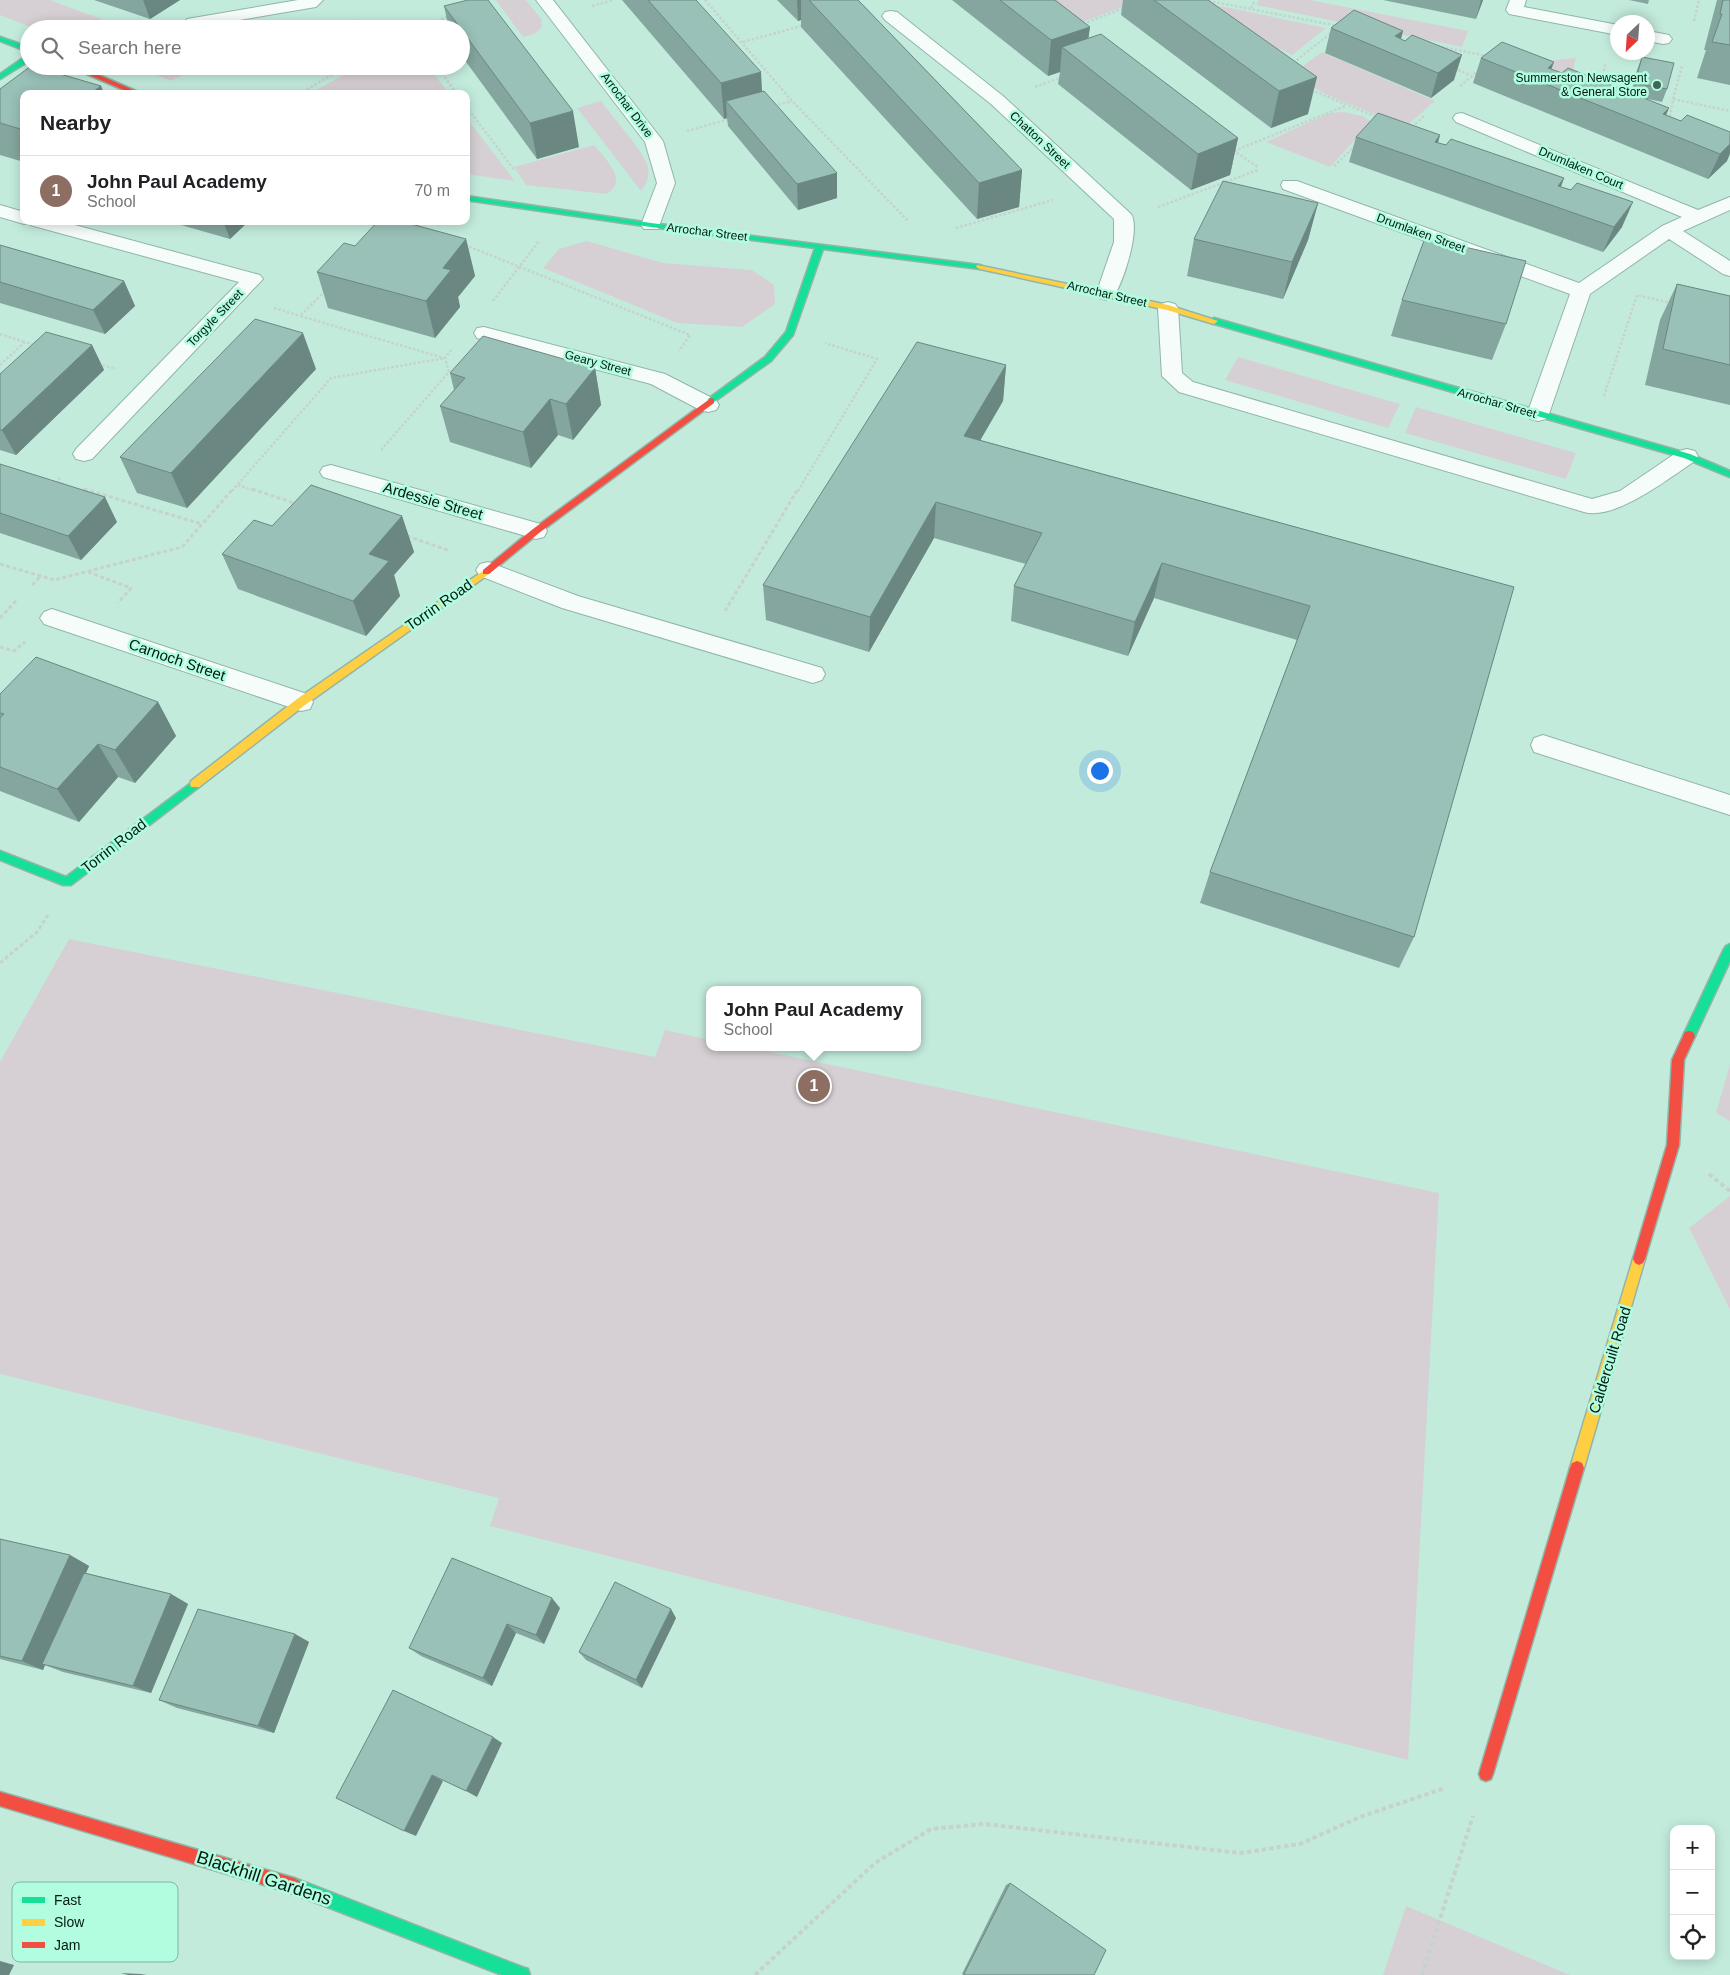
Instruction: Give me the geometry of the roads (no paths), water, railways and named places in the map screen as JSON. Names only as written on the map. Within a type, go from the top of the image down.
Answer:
[{"type":"street","points":[[211,20],[310,3],[314,0]]},
{"type":"street","name":"Arrochar Drive","points":[[544,0],[654,141],[666,183],[652,225]]},
{"type":"street","points":[[1518,0],[1515,10],[1610,28]]},
{"type":"street","name":"Chatton Street","points":[[891,16],[997,100],[1124,220],[1124,242],[1106,294]]},
{"type":"street","points":[[0,38],[20,46]]},
{"type":"street","points":[[0,77],[20,64]]},
{"type":"street","points":[[93,75],[130,90]]},
{"type":"street","name":"Drumlaken Court","points":[[1462,118],[1699,218]]},
{"type":"street","name":"Drumlaken Street","points":[[1290,185],[1581,291]]},
{"type":"street","name":"Arrochar Street","points":[[470,199],[652,225],[977,266],[1106,294],[1168,308],[1686,456],[1730,474]]},
{"type":"street","points":[[1538,414],[1581,291],[1669,230],[1730,203]]},
{"type":"street","points":[[0,212],[20,217]]},
{"type":"street","name":"Torgyle Street","points":[[52,225],[252,279],[84,454]]},
{"type":"street","points":[[1669,230],[1730,270]]},
{"type":"street","name":"Torrin Road","points":[[0,855],[67,882],[301,702],[491,568],[536,531],[768,359],[790,333],[820,246]]},
{"type":"street","points":[[1168,308],[1172,376],[1186,387],[1592,507],[1628,496],[1686,456]]},
{"type":"street","name":"Geary Street","points":[[484,333],[658,379],[708,405]]},
{"type":"street","name":"Ardessie Street","points":[[331,472],[536,531]]},
{"type":"street","points":[[491,568],[570,602],[814,674]]},
{"type":"street","name":"Carnoch Street","points":[[52,618],[301,702]]},
{"type":"street","points":[[1543,744],[1730,805]]},
{"type":"street","name":"Caldercuilt Road","points":[[1486,1774],[1673,1145],[1678,1060],[1730,949]]},
{"type":"street","name":"Blackhill Gardens","points":[[0,1799],[276,1879],[376,1916],[522,1975]]},
{"type":"place","name":"Summerston Newsagent & General Store","points":[[1657,85]]},
{"type":"place","name":"John Paul Academy","points":[[814,1086]]}]
